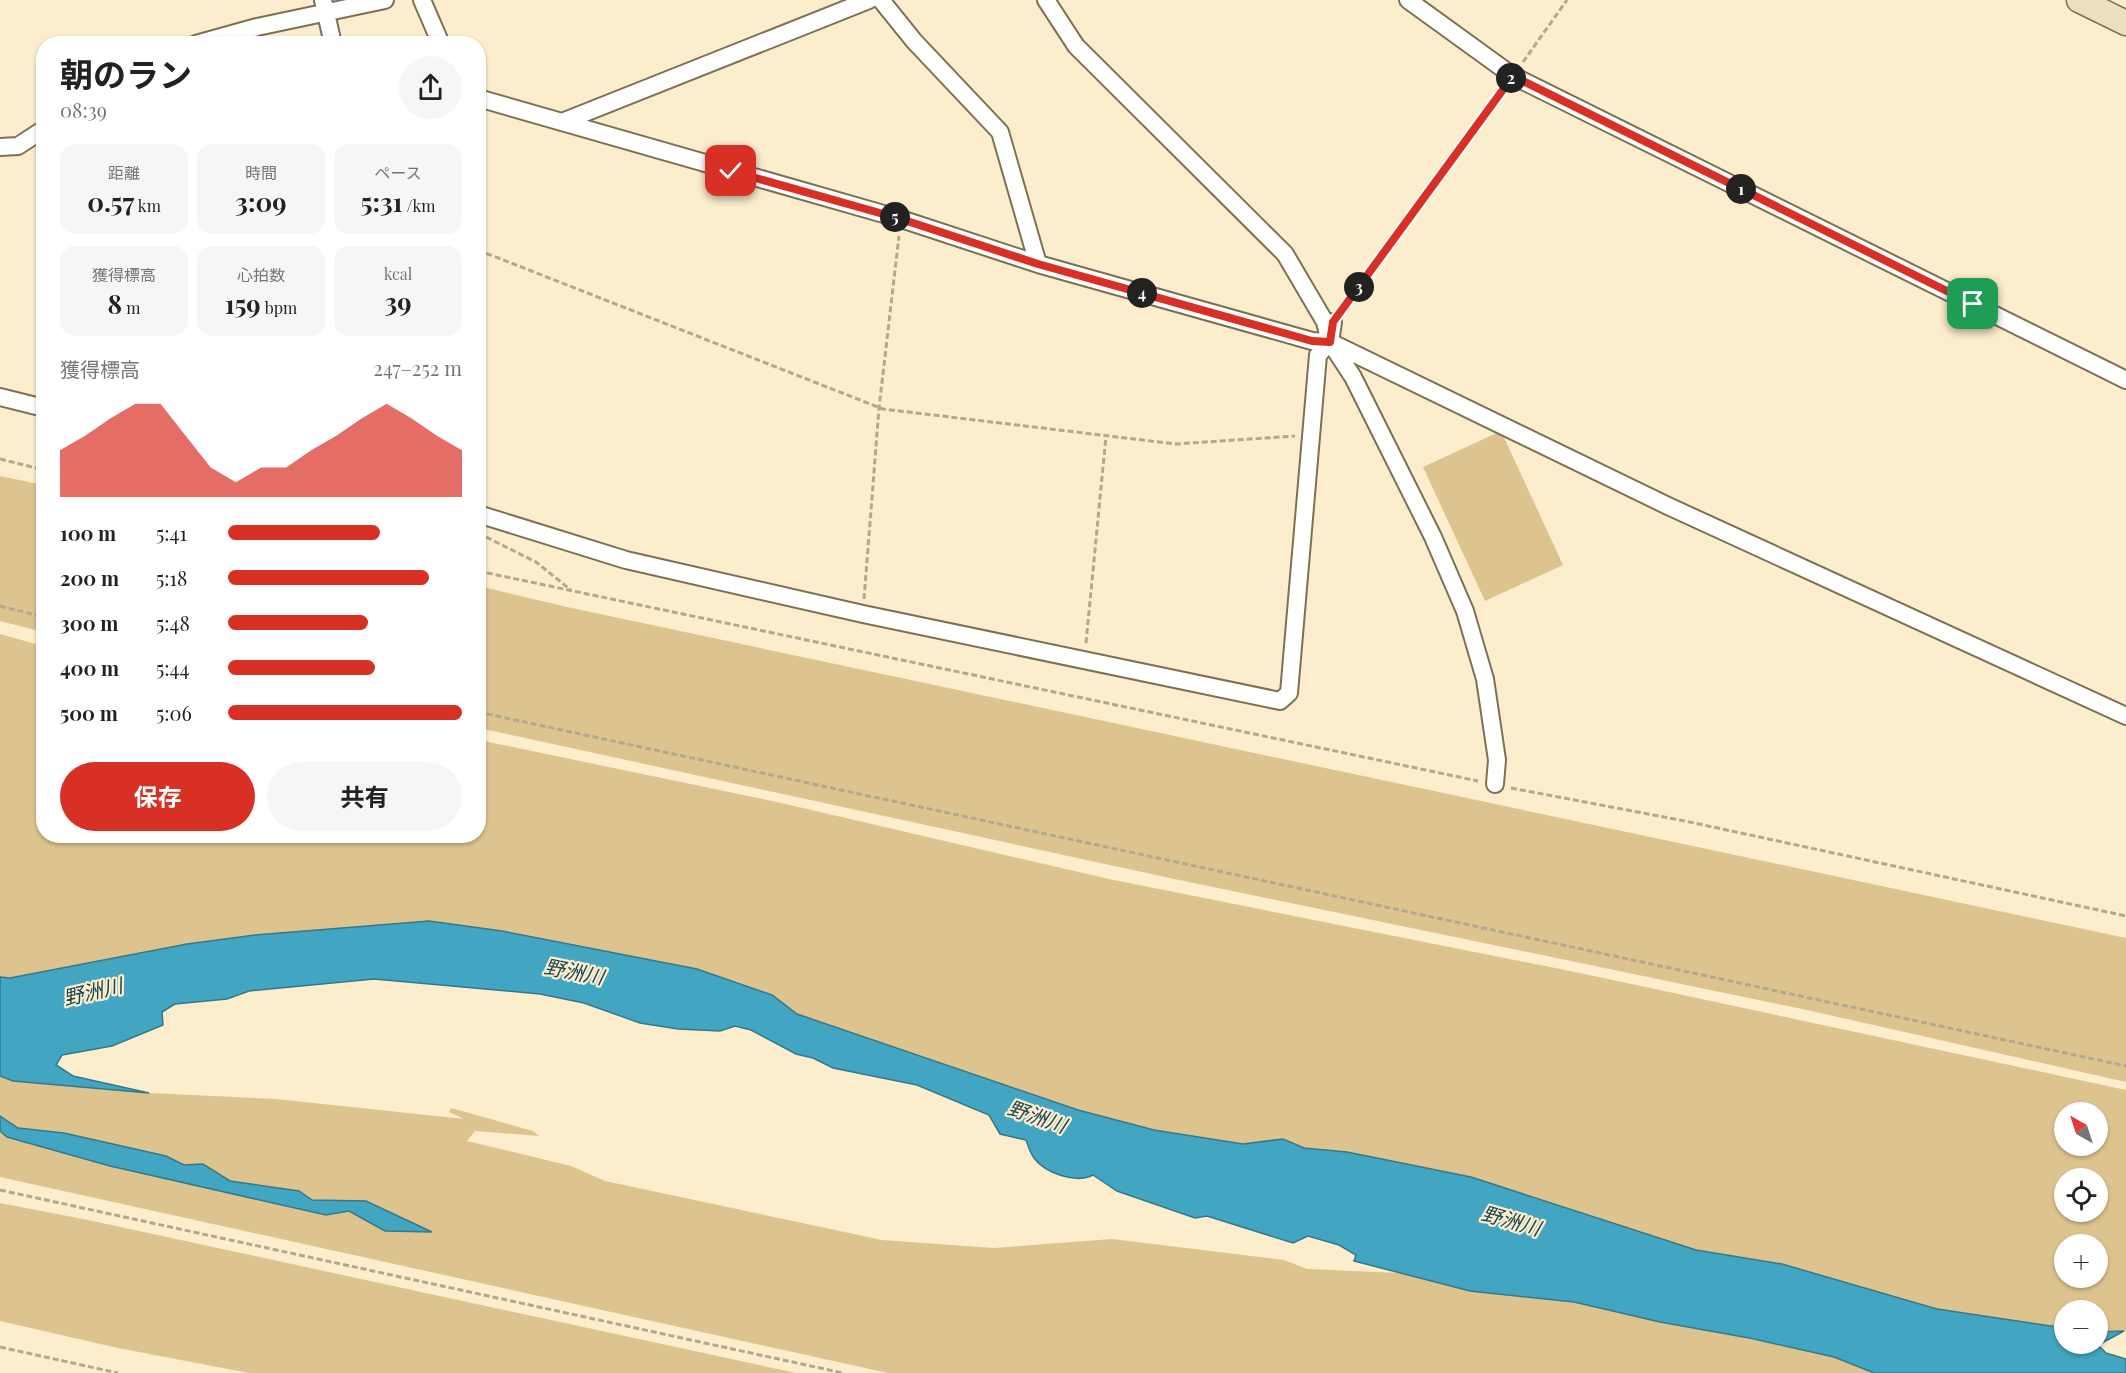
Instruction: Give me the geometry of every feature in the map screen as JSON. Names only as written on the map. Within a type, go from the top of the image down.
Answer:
[{"type":"street","points":[[257,35],[326,6],[385,0]]},
{"type":"street","points":[[422,0],[438,36]]},
{"type":"street","points":[[562,122],[869,0]]},
{"type":"street","points":[[881,0],[914,41],[1000,132],[1038,264]]},
{"type":"street","points":[[1046,0],[1076,46],[1285,254],[1325,322],[1330,342],[1353,376],[1433,537],[1465,611],[1485,679],[1497,760],[1495,784]]},
{"type":"street","points":[[1408,0],[1513,76],[2126,380]]},
{"type":"street","points":[[2079,0],[2126,23]]},
{"type":"street","points":[[326,6],[332,36]]},
{"type":"street","points":[[486,100],[901,219],[1038,264],[1312,341],[1330,342],[1668,506],[2126,716]]},
{"type":"street","points":[[0,147],[18,146],[36,134]]},
{"type":"street","points":[[486,516],[626,560],[863,614],[1280,701],[1289,693],[1318,356],[1330,342],[1333,322]]},
{"type":"street","points":[[0,397],[36,406]]},
{"type":"path","points":[[1333,322],[1567,0]]},
{"type":"path","points":[[863,614],[879,408],[901,219]]},
{"type":"path","points":[[486,253],[879,408],[1176,444],[1312,434]]},
{"type":"path","points":[[1085,661],[1106,436]]},
{"type":"path","points":[[0,459],[36,468]]},
{"type":"path","points":[[486,537],[536,562],[573,591]]},
{"type":"path","points":[[486,573],[1495,784],[1685,821],[2126,916]]},
{"type":"path","points":[[0,606],[36,615]]},
{"type":"path","points":[[486,714],[2126,1066]]},
{"type":"path","points":[[0,1190],[843,1373]]},
{"type":"path","points":[[0,1347],[118,1373]]},
{"type":"shaded area","points":[[1501,431],[1563,565],[1485,601],[1423,467]]},
{"type":"shaded area","points":[[0,476],[36,484],[36,630],[0,621]]},
{"type":"shaded area","points":[[486,588],[567,607],[2126,938],[2126,1082],[1807,1010],[1165,877],[486,730]]},
{"type":"shaded area","points":[[0,634],[36,644],[36,843],[486,843],[486,741],[777,802],[1109,879],[1580,973],[2126,1090],[2126,1331],[2108,1332],[2108,1300],[2054,1300],[2054,1327],[1937,1309],[1782,1264],[1696,1250],[1471,1177],[1347,1152],[1304,1148],[1283,1139],[1243,1144],[1154,1130],[1078,1110],[797,1014],[772,995],[697,969],[592,949],[255,935],[187,944],[10,978],[0,977]]},
{"type":"shaded area","points":[[0,1076],[13,1081],[149,1093],[276,1099],[464,1119],[449,1112],[451,1108],[533,1131],[539,1136],[475,1131],[467,1141],[571,1166],[605,1181],[882,1240],[994,1248],[1112,1239],[1284,1260],[1307,1269],[1400,1273],[1470,1291],[1574,1302],[1834,1357],[1874,1373],[888,1373],[0,1177],[0,1131],[7,1137],[110,1166],[326,1215],[349,1211],[385,1231],[430,1231],[366,1201],[312,1200],[299,1191],[230,1181],[203,1164],[184,1165],[166,1156],[64,1133],[18,1128],[0,1116]]},
{"type":"shaded area","points":[[0,1203],[796,1373],[249,1373],[118,1348],[0,1321]]},
{"type":"water","name":"野洲川","points":[[429,921],[502,931],[697,969],[772,995],[797,1014],[1078,1110],[1154,1130],[1243,1144],[1283,1139],[1304,1148],[1347,1152],[1471,1177],[1696,1250],[1782,1264],[1937,1309],[2054,1327],[2054,1354],[2108,1354],[2126,1359],[2126,1373],[1874,1373],[1834,1357],[1574,1302],[1470,1291],[1354,1261],[1356,1255],[1339,1245],[1308,1236],[1293,1243],[1207,1216],[1195,1218],[1117,1191],[1093,1175],[1078,1178],[1061,1176],[1045,1168],[1034,1158],[1026,1140],[1000,1134],[989,1115],[917,1085],[833,1068],[813,1058],[796,1054],[751,1030],[735,1026],[720,1031],[678,1029],[640,1023],[584,1003],[540,994],[374,979],[249,991],[227,999],[175,1004],[162,1012],[163,1025],[112,1046],[62,1055],[56,1065],[73,1076],[149,1093],[13,1081],[0,1076],[0,977],[10,978],[187,944],[255,935]]},
{"type":"water","points":[[0,1116],[18,1128],[64,1133],[166,1156],[184,1165],[203,1164],[230,1181],[299,1191],[312,1200],[366,1201],[432,1232],[385,1231],[349,1211],[326,1215],[110,1166],[7,1137],[0,1131]]},
{"type":"water","points":[[2124,1331],[2108,1340],[2108,1332]]},
{"type":"route","points":[[731,171],[901,219],[1038,264],[1312,341],[1330,342],[1333,322],[1513,76],[1973,304]]}]
